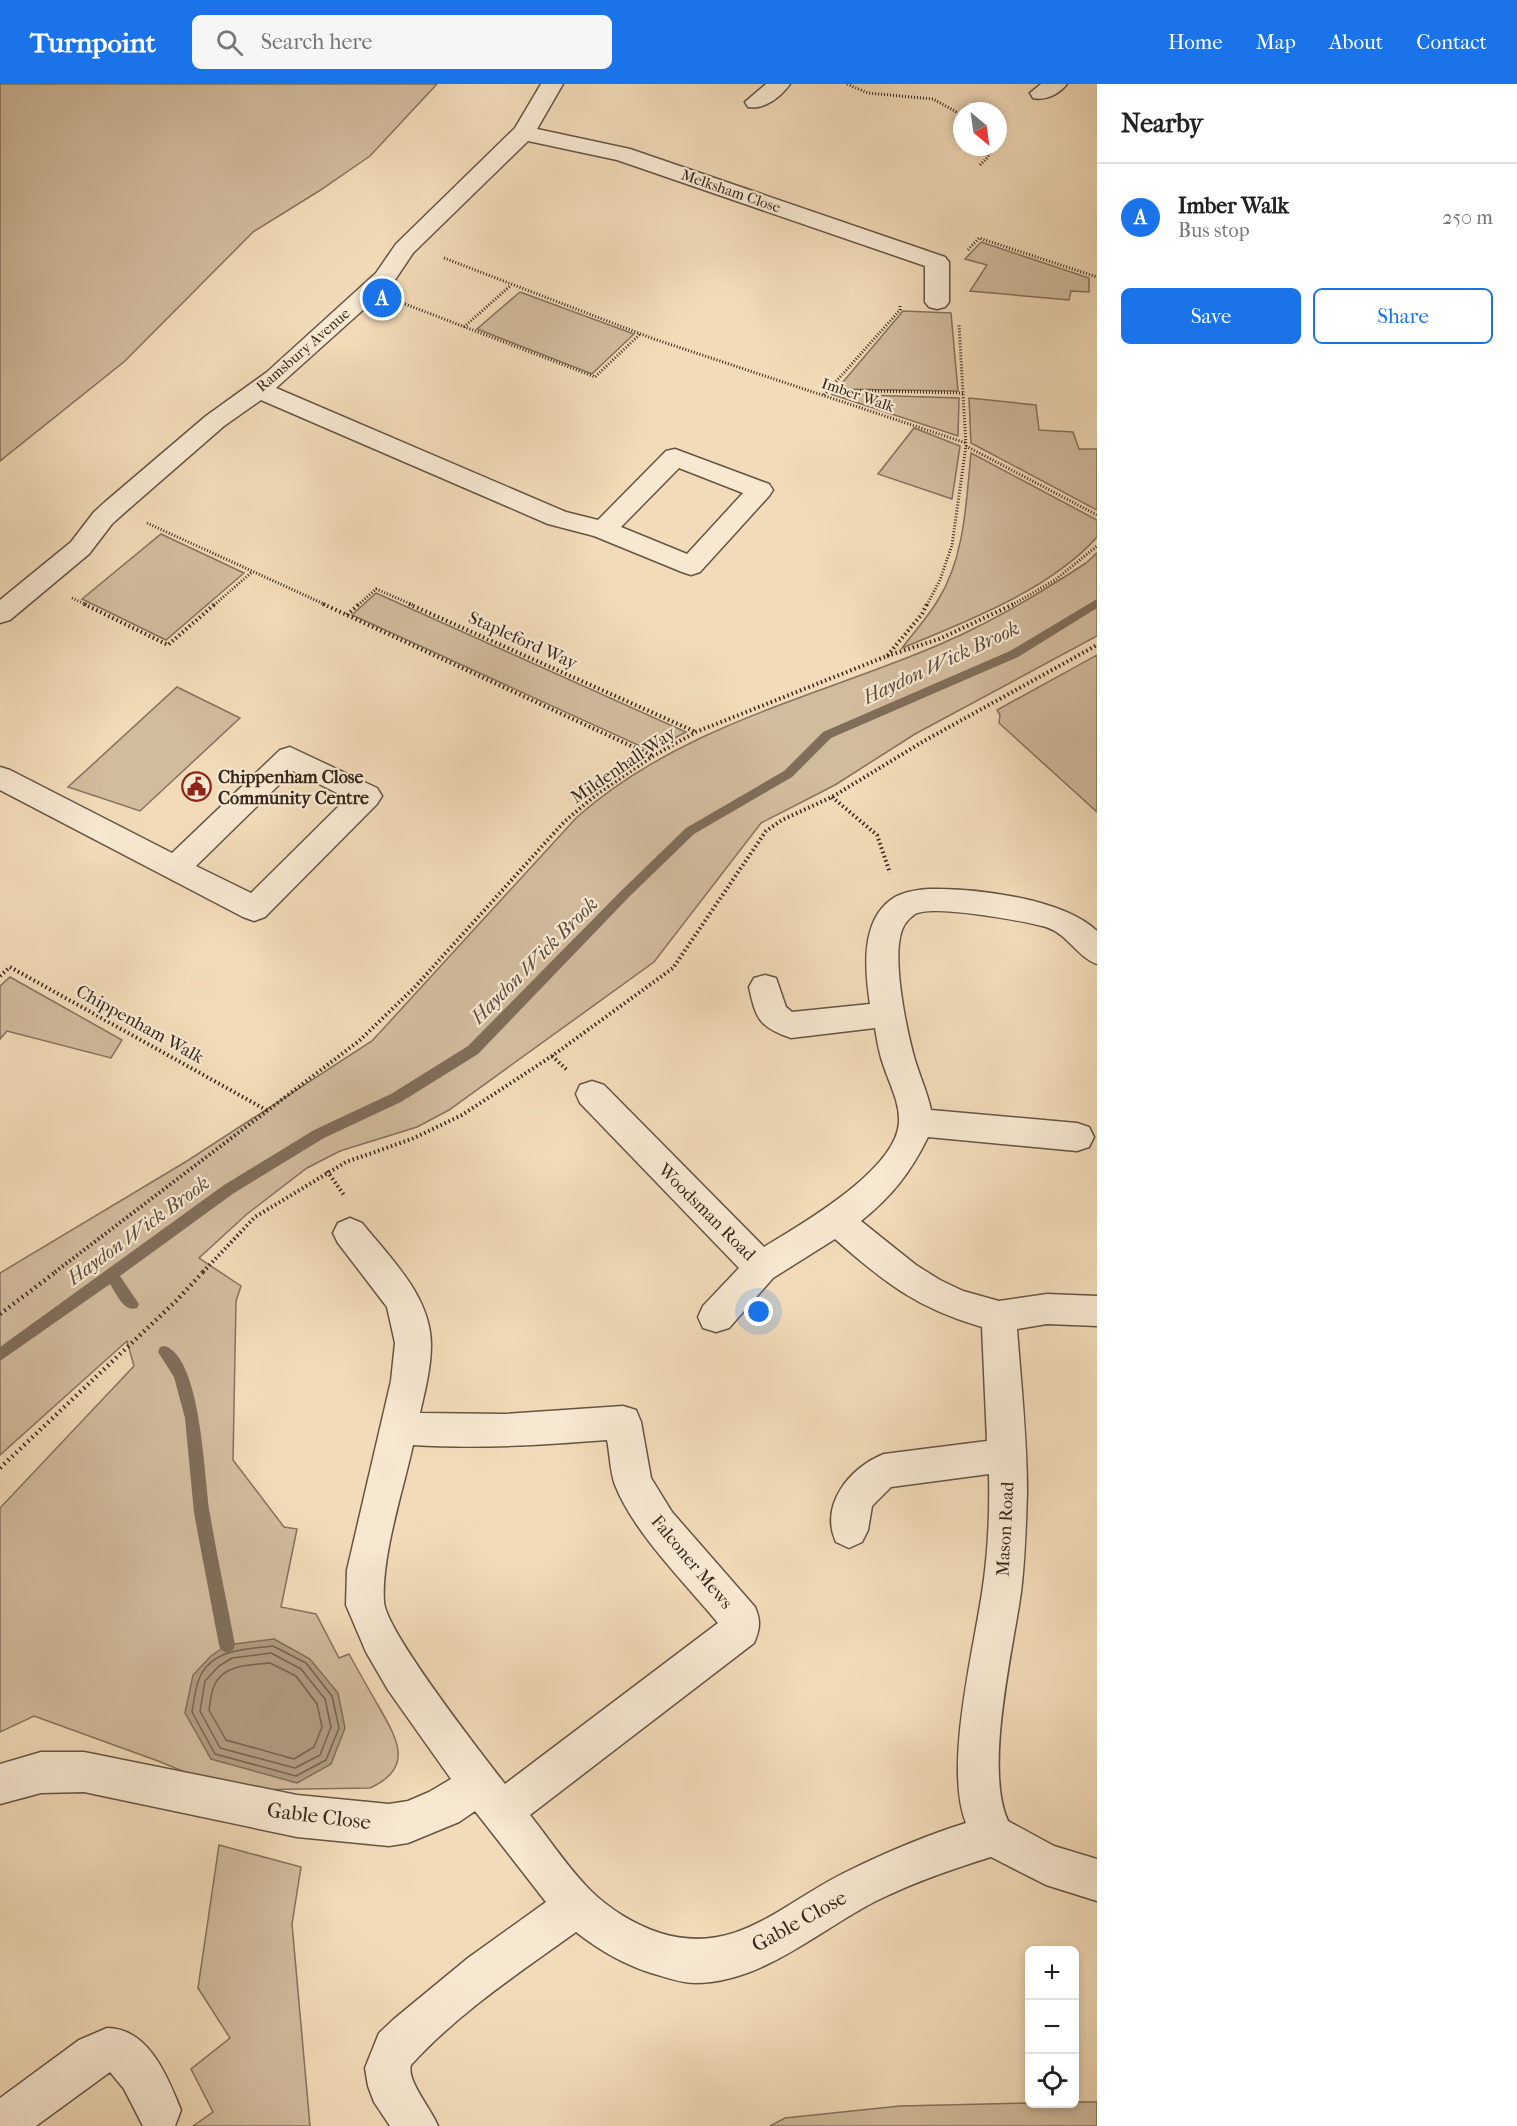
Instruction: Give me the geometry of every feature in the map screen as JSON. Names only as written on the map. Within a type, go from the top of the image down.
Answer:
[{"type":"street","name":"Ramsbury Avenue","points":[[0,614],[80,548],[103,518],[114,508],[215,421],[276,377],[385,278],[409,244],[523,133],[533,120],[552,84]]},
{"type":"street","points":[[756,102],[779,84]]},
{"type":"street","name":"Melksham Close","points":[[523,133],[638,159],[937,262]]},
{"type":"street","points":[[937,262],[937,302]]},
{"type":"street","points":[[259,390],[557,518],[603,530],[691,566],[760,490],[675,457],[603,530]]},
{"type":"street","points":[[0,777],[175,868],[254,909],[367,796],[290,757],[175,868]]},
{"type":"street","points":[[1077,1137],[916,1122],[897,1056],[881,951],[885,930],[902,907],[929,899],[1051,916],[1076,927],[1097,952]]},
{"type":"street","points":[[765,987],[773,1016],[780,1022],[791,1025],[890,1014]]},
{"type":"street","name":"Woodsman Road","points":[[592,1094],[761,1267],[835,1220],[886,1177],[903,1155],[916,1122]]},
{"type":"street","points":[[835,1220],[910,1280],[949,1301],[999,1316],[1047,1310],[1097,1311]]},
{"type":"street","points":[[350,1233],[400,1297],[413,1343],[410,1371],[366,1570],[365,1605],[380,1639],[402,1676],[490,1799]]},
{"type":"street","points":[[716,1317],[761,1267]]},
{"type":"street","name":"Mason Road","points":[[993,1836],[979,1797],[980,1742],[985,1694],[1002,1590],[1008,1491],[999,1316]]},
{"type":"street","name":"Falconer Mews","points":[[398,1428],[496,1431],[623,1422],[633,1483],[659,1524],[741,1620],[740,1630],[490,1799]]},
{"type":"street","points":[[849,1530],[849,1517],[858,1491],[871,1478],[884,1471],[1006,1455]]},
{"type":"street","name":"Gable Close","points":[[0,1784],[36,1772],[60,1769],[297,1816],[389,1825],[408,1822],[444,1808],[490,1799],[576,1906],[614,1935],[637,1947],[693,1962],[720,1960],[754,1948],[862,1886],[953,1848],[993,1836]]},
{"type":"street","points":[[993,1836],[1046,1864],[1097,1881]]},
{"type":"street","points":[[416,2126],[390,2086],[387,2068],[395,2049],[409,2034],[483,1973],[576,1906]]},
{"type":"street","points":[[0,2125],[85,2061],[100,2052],[113,2050],[125,2055],[133,2064],[159,2110]]},
{"type":"path","points":[[847,84],[868,93],[933,99],[953,110]]},
{"type":"path","points":[[980,165],[988,156]]},
{"type":"path","points":[[937,262],[958,261],[980,238],[1097,277]]},
{"type":"path","name":"Imber Walk","points":[[409,244],[640,334],[824,394],[966,444],[1097,515]]},
{"type":"path","points":[[824,394],[900,309],[901,250]]},
{"type":"path","points":[[464,327],[512,284]]},
{"type":"path","points":[[370,291],[595,377],[640,334]]},
{"type":"path","name":"Mildenhall Way","points":[[0,1314],[359,1041],[384,1019],[564,822],[597,794],[653,756],[696,732],[886,656],[922,614],[940,580],[952,545],[966,444],[959,316],[937,302]]},
{"type":"path","points":[[827,390],[963,393]]},
{"type":"path","points":[[114,508],[653,756]]},
{"type":"path","points":[[886,656],[912,650],[1019,601],[1056,580],[1097,546]]},
{"type":"path","points":[[38,582],[168,645],[252,572]]},
{"type":"path","name":"Stapleford Way","points":[[347,615],[376,589],[696,732]]},
{"type":"path","points":[[0,1468],[176,1301],[255,1217],[346,1161],[412,1139],[462,1116],[591,1028],[673,968],[766,831],[782,820],[832,797],[924,741],[1097,645]]},
{"type":"path","points":[[832,797],[877,836],[902,907]]},
{"type":"path","name":"Chippenham Walk","points":[[0,976],[10,967],[268,1111]]},
{"type":"shaded area","points":[[0,84],[437,84],[370,156],[253,232],[125,361],[0,461]]},
{"type":"shaded area","points":[[981,242],[1089,278],[1089,292],[1071,291],[1069,300],[970,291],[987,265],[965,259]]},
{"type":"shaded area","points":[[520,292],[634,334],[592,374],[477,329]]},
{"type":"shaded area","points":[[903,311],[951,313],[958,391],[837,389]]},
{"type":"shaded area","points":[[831,394],[959,398],[958,436]]},
{"type":"shaded area","points":[[969,398],[1036,405],[1039,430],[1073,432],[1079,449],[1097,449],[1097,510],[971,443]]},
{"type":"shaded area","points":[[914,428],[960,446],[952,499],[878,474]]},
{"type":"shaded area","points":[[971,453],[1097,520],[1097,537],[1078,556],[1032,588],[980,615],[902,648],[934,606],[954,566],[963,529]]},
{"type":"shaded area","points":[[161,534],[244,573],[166,640],[82,599]]},
{"type":"shaded area","points":[[1097,553],[1097,636],[915,734],[835,785],[761,823],[654,962],[449,1110],[417,1127],[340,1151],[307,1168],[247,1214],[199,1258],[241,1286],[236,1301],[233,1460],[284,1527],[297,1529],[281,1607],[316,1614],[339,1658],[349,1654],[392,1731],[398,1752],[393,1772],[370,1788],[244,1790],[207,1781],[34,1716],[0,1732],[0,1508],[134,1366],[127,1341],[0,1455],[0,1273],[187,1161],[372,1041],[577,817],[615,787],[655,761],[740,720],[919,653],[963,634],[1045,589],[1086,563]]},
{"type":"shaded area","points":[[376,593],[686,732],[651,751],[352,615]]},
{"type":"shaded area","points":[[1097,655],[1097,812],[999,723],[1000,715],[997,710]]},
{"type":"shaded area","points":[[177,687],[240,718],[140,811],[68,787]]},
{"type":"shaded area","points":[[10,977],[122,1040],[111,1058],[7,1031],[0,1039],[0,986]]},
{"type":"shaded area","points":[[219,1845],[301,1867],[292,1924],[310,2126],[193,2126],[213,2112],[191,2069],[230,2038],[198,1988]]},
{"type":"shaded area","points":[[1079,2102],[1097,2102],[1097,2126],[770,2126],[785,2118],[900,2106],[1025,2103],[1025,2108],[1079,2108]]},
{"type":"water","points":[[274,1639],[310,1659],[338,1693],[345,1728],[331,1764],[297,1783],[211,1759],[185,1713],[193,1675],[211,1656],[227,1645]]},
{"type":"waterway","name":"Haydon Wick Brook","points":[[111,1274],[229,1189],[319,1134],[396,1098],[473,1050],[625,894],[690,831],[788,774],[827,735],[1014,654],[1097,603]]},
{"type":"waterway","name":"Haydon Wick Brook","points":[[0,1355],[111,1274]]},
{"type":"waterway","points":[[111,1274],[132,1304]]},
{"type":"waterway","points":[[165,1352],[181,1375],[192,1418],[202,1513],[227,1645]]},
{"type":"place","name":"Imber Walk","points":[[382,298]]},
{"type":"place","name":"Chippenham Close Community Centre","points":[[197,787]]}]
